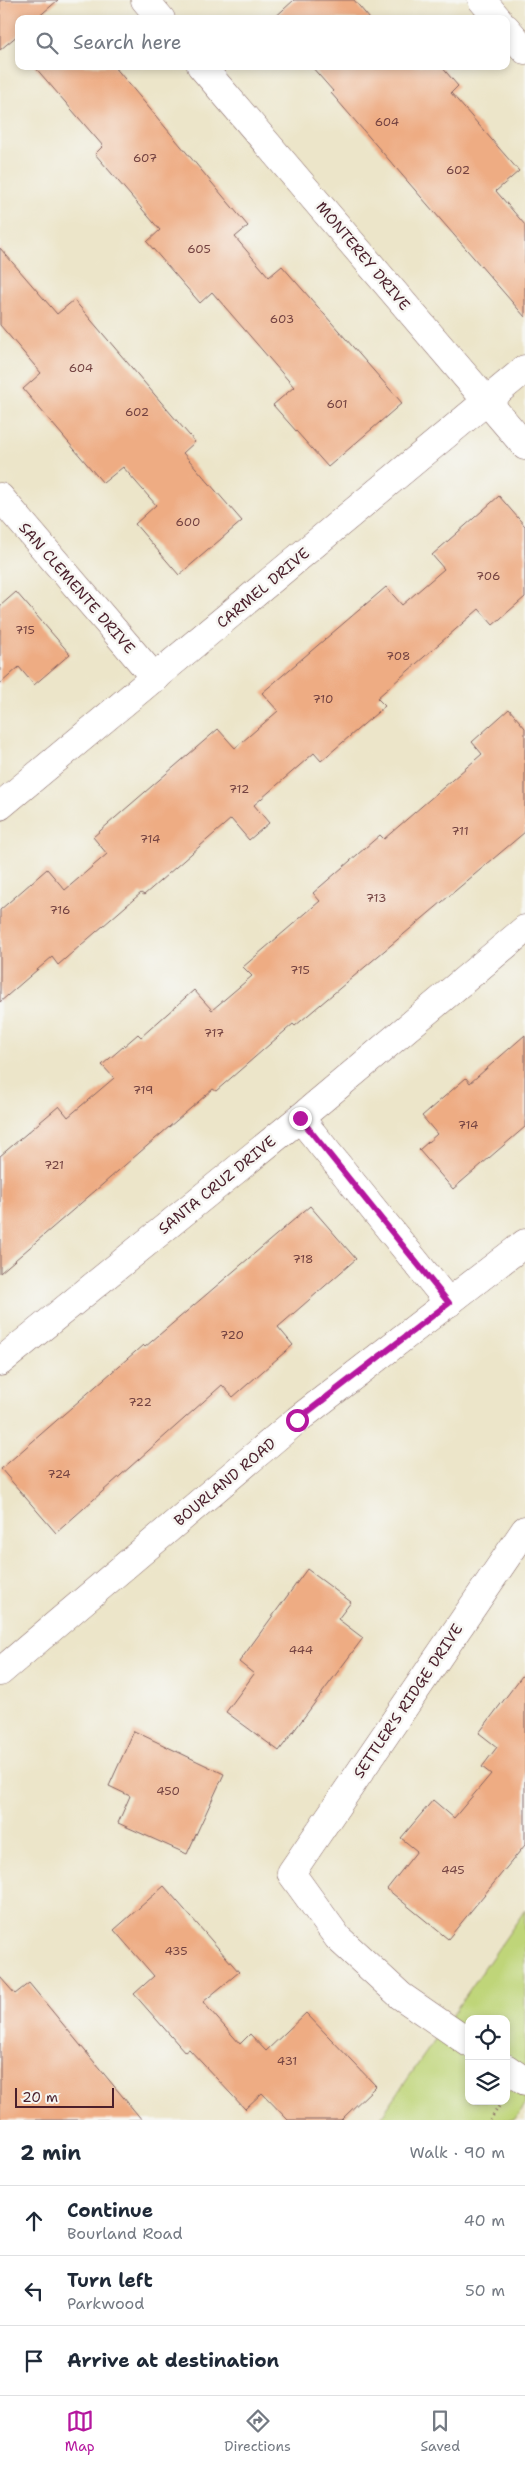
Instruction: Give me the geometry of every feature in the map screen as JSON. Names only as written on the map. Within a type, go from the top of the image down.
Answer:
[{"type":"street","points":[[145,0],[158,15]]},
{"type":"street","points":[[482,0],[495,15]]},
{"type":"street","points":[[510,33],[525,50]]},
{"type":"street","name":"MONTEREY DRIVE","points":[[204,70],[525,446]]},
{"type":"street","name":"CARMEL DRIVE","points":[[0,806],[525,369]]},
{"type":"street","name":"SAN CLEMENTE DRIVE","points":[[0,498],[155,678]]},
{"type":"street","name":"SANTA CRUZ DRIVE","points":[[0,1362],[300,1118],[525,929]]},
{"type":"street","points":[[300,1118],[449,1303]]},
{"type":"street","name":"BOURLAND ROAD","points":[[0,1672],[297,1420],[525,1243]]},
{"type":"street","name":"SETTLER'S RIDGE DRIVE","points":[[465,2040],[401,1996],[338,1938],[291,1873],[525,1530]]},
{"type":"street","points":[[510,2071],[525,2081]]},
{"type":"path","points":[[490,2120],[500,2105]]},
{"type":"green space","points":[[525,1910],[525,2105],[514,2120],[379,2120]]},
{"type":"building","points":[[0,0],[58,0],[41,15],[15,15],[15,37],[0,50]]},
{"type":"building","points":[[294,0],[354,0],[367,15],[277,15]]},
{"type":"building","points":[[37,70],[117,70],[248,226],[235,237],[269,277],[282,266],[402,403],[328,467],[273,405],[294,387],[212,292],[200,303],[147,242],[160,230],[95,154],[103,146]]},
{"type":"building","points":[[315,70],[444,70],[458,86],[451,93],[519,171],[496,191],[525,225],[525,317],[331,93],[333,91]]},
{"type":"building","points":[[0,248],[57,314],[74,300],[195,442],[183,453],[242,521],[179,575],[135,524],[156,505],[123,467],[103,483],[23,389],[41,373],[0,325]]},
{"type":"building","points":[[499,496],[525,526],[525,597],[493,625],[479,609],[377,698],[385,706],[321,761],[314,753],[254,805],[269,823],[249,840],[231,819],[144,895],[141,893],[58,965],[52,957],[0,1002],[0,910],[47,869],[65,890],[107,854],[93,837],[218,729],[235,748],[278,711],[262,693],[386,587],[402,605],[444,569],[432,555]]},
{"type":"building","points":[[16,592],[70,654],[34,685],[19,667],[0,684],[0,606]]},
{"type":"building","points":[[509,709],[525,728],[525,832],[295,1026],[293,1024],[216,1091],[213,1089],[0,1273],[0,1156],[59,1106],[68,1117],[114,1078],[102,1065],[138,1034],[141,1037],[194,990],[212,1010],[252,976],[243,967],[320,901],[313,893],[380,835],[384,839],[482,754],[472,742]]},
{"type":"building","points":[[525,1035],[525,1127],[453,1189],[419,1150],[437,1134],[422,1116],[466,1078],[470,1083]]},
{"type":"building","points":[[310,1206],[356,1259],[278,1327],[293,1345],[233,1397],[222,1385],[56,1533],[1,1469],[143,1345],[145,1347]]},
{"type":"building","points":[[307,1569],[351,1602],[338,1619],[363,1638],[279,1751],[226,1712],[254,1674],[239,1662]]},
{"type":"building","points":[[525,1672],[525,1845],[448,1939],[387,1889],[417,1851],[401,1838],[433,1800],[454,1818],[491,1774],[482,1767],[497,1747],[479,1733]]},
{"type":"building","points":[[134,1731],[224,1774],[187,1854],[118,1823],[130,1796],[109,1786]]},
{"type":"building","points":[[164,1886],[239,1972],[203,2002],[240,2044],[250,2034],[266,2051],[306,2013],[376,2086],[341,2120],[288,2120],[262,2093],[245,2109],[189,2049],[185,2052],[134,1994],[154,1976],[114,1930]]},
{"type":"building","points":[[0,1977],[15,1994],[29,1983],[142,2120],[0,2120]]},
{"type":"route","points":[[297,1420],[449,1303],[300,1118]]}]
